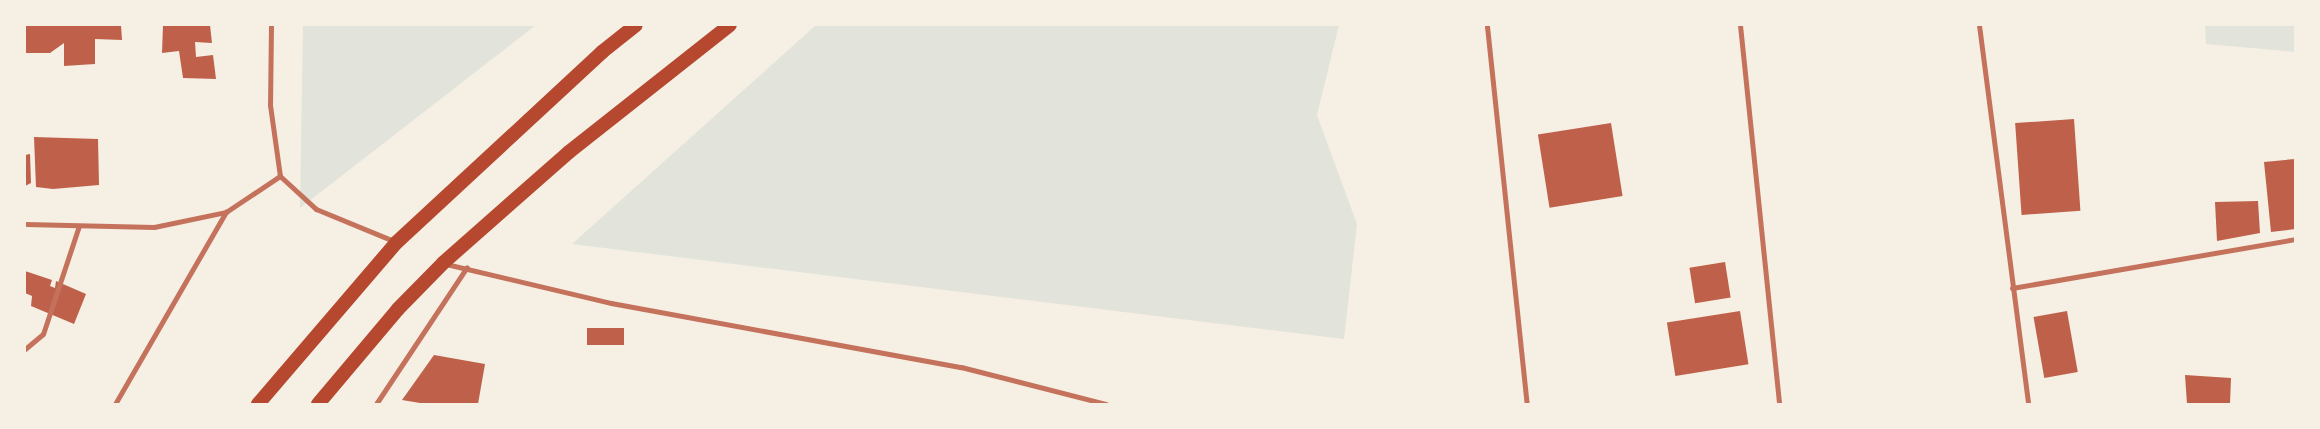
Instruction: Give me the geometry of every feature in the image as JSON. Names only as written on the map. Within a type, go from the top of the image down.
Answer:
[{"type":"highway","points":[[258,404],[397,242],[602,52],[636,25]]},
{"type":"highway","points":[[318,404],[398,309],[443,263],[569,152],[730,25]]},
{"type":"street","points":[[271,25],[270,105],[280,176],[316,209],[397,242]]},
{"type":"street","points":[[1740,25],[1779,404]]},
{"type":"street","points":[[1979,25],[2028,404]]},
{"type":"street","points":[[1487,26],[1527,404]]},
{"type":"street","points":[[25,224],[154,227],[226,212],[280,176]]},
{"type":"street","points":[[115,404],[226,212]]},
{"type":"street","points":[[25,349],[43,334],[79,226]]},
{"type":"street","points":[[2012,288],[2295,239]]},
{"type":"street","points":[[443,263],[610,303],[961,367],[1106,404]]},
{"type":"street","points":[[376,404],[467,268]]},
{"type":"shaded area","points":[[303,25],[536,25],[300,208]]},
{"type":"shaded area","points":[[816,25],[1339,25],[1317,115],[1357,224],[1344,339],[572,244]]},
{"type":"shaded area","points":[[2205,25],[2295,25],[2295,52],[2206,44]]},
{"type":"building","points":[[25,25],[121,25],[122,40],[95,39],[95,64],[64,66],[64,43],[50,53],[25,53]]},
{"type":"building","points":[[163,25],[210,25],[212,43],[195,42],[196,57],[213,55],[216,79],[183,78],[179,51],[162,53]]},
{"type":"building","points":[[2074,119],[2080,211],[2022,215],[2015,123]]},
{"type":"building","points":[[1611,123],[1623,196],[1549,208],[1538,135]]},
{"type":"building","points":[[34,137],[98,139],[99,185],[53,189],[36,187]]},
{"type":"building","points":[[30,154],[31,183],[25,186],[25,155]]},
{"type":"building","points":[[2295,159],[2295,229],[2271,232],[2264,162]]},
{"type":"building","points":[[2258,201],[2260,233],[2217,241],[2215,202]]},
{"type":"building","points":[[1725,262],[1731,298],[1695,303],[1689,268]]},
{"type":"building","points":[[25,271],[52,280],[50,286],[55,288],[56,281],[86,294],[74,324],[31,306],[32,296],[25,293]]},
{"type":"building","points":[[1740,311],[1748,364],[1675,376],[1667,323]]},
{"type":"building","points":[[2067,311],[2078,372],[2044,378],[2034,317]]},
{"type":"building","points":[[587,328],[624,328],[624,345],[587,345]]},
{"type":"building","points":[[434,355],[485,364],[478,404],[426,404],[402,400]]},
{"type":"building","points":[[2185,375],[2231,378],[2230,404],[2187,404]]}]
